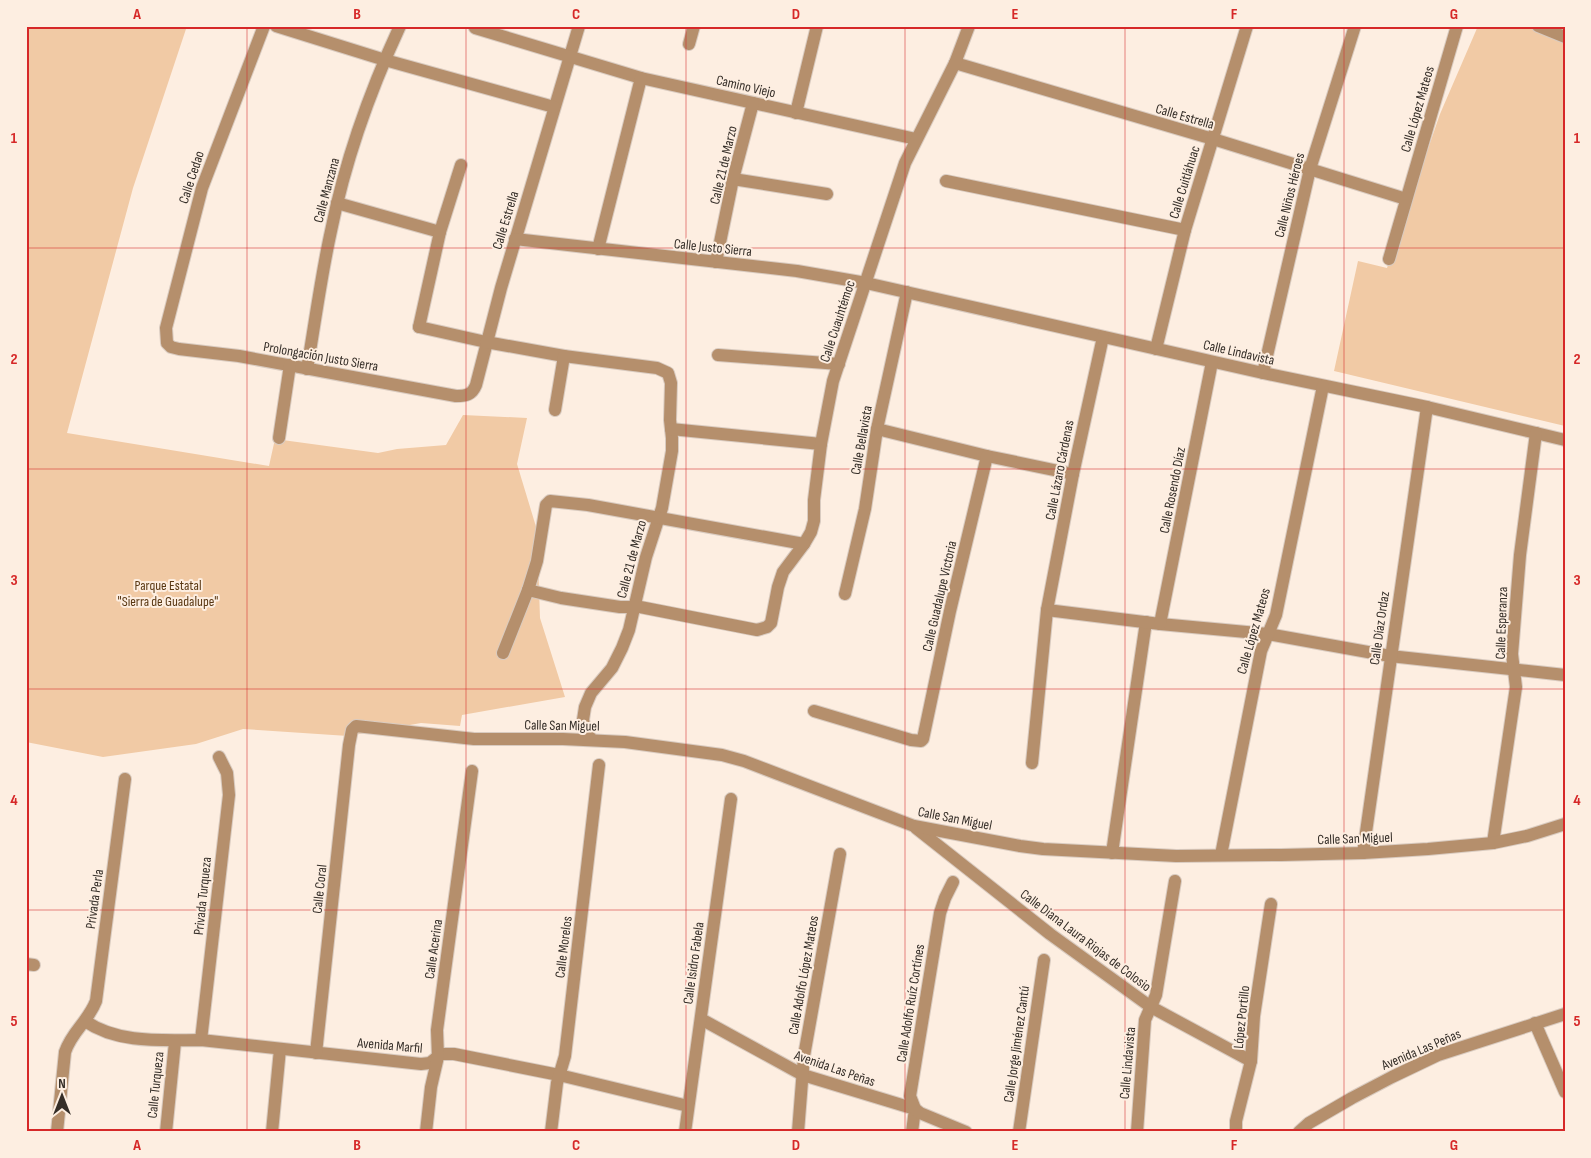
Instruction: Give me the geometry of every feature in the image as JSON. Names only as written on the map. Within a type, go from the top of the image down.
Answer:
[{"type":"street","name":"Calle Cedao","points":[[167,343],[166,328],[202,188],[264,26]]},
{"type":"street","points":[[276,26],[385,60],[554,107]]},
{"type":"street","name":"Calle Manzana","points":[[307,369],[330,231],[350,155],[385,60],[400,26]]},
{"type":"street","name":"Calle Estrella","points":[[471,393],[476,385],[515,239],[579,26]]},
{"type":"street","points":[[689,44],[694,26]]},
{"type":"street","points":[[796,113],[817,26]]},
{"type":"street","name":"Calle Cuauhtémoc","points":[[634,607],[751,629],[762,629],[770,623],[783,572],[811,532],[814,520],[814,500],[821,444],[834,381],[905,163],[955,63],[969,26]]},
{"type":"street","name":"Calle Cuitláhuac","points":[[1156,348],[1185,230],[1248,26]]},
{"type":"street","name":"Calle Niños Héroes","points":[[1263,373],[1310,169],[1355,26]]},
{"type":"street","name":"Calle López Mateos","points":[[1388,259],[1456,26]]},
{"type":"street","points":[[1538,26],[1565,37]]},
{"type":"street","name":"Camino Viejo","points":[[474,28],[641,78],[916,139]]},
{"type":"street","name":"Calle Estrella","points":[[955,63],[1406,199]]},
{"type":"street","points":[[598,249],[641,78]]},
{"type":"street","name":"Calle 21 de Marzo","points":[[716,262],[733,179],[753,103]]},
{"type":"street","points":[[460,164],[440,232],[419,327],[486,342],[564,356],[555,410]]},
{"type":"street","points":[[733,179],[827,194]]},
{"type":"street","points":[[946,181],[1185,230]]},
{"type":"street","points":[[337,203],[440,232]]},
{"type":"street","name":"Calle Justo Sierra","points":[[515,239],[798,271],[907,292]]},
{"type":"street","name":"Calle Lindavista","points":[[907,292],[1212,362],[1427,407],[1565,440]]},
{"type":"street","name":"Calle Bellavista","points":[[845,594],[864,509],[877,428],[907,292]]},
{"type":"street","name":"Calle Lázaro Cárdenas","points":[[1032,763],[1047,610],[1102,336]]},
{"type":"street","name":"Prolongación Justo Sierra","points":[[167,343],[171,347],[179,349],[239,356],[456,396],[465,396],[471,393]]},
{"type":"street","points":[[718,355],[839,364]]},
{"type":"street","name":"Calle 21 de Marzo","points":[[564,356],[657,368],[668,373],[671,382],[670,420],[672,451],[662,508],[648,550],[629,630],[612,668],[591,693],[585,707],[583,720],[586,732],[592,740]]},
{"type":"street","name":"Calle Rosendo Díaz","points":[[1160,624],[1212,362]]},
{"type":"street","points":[[279,438],[290,365]]},
{"type":"street","name":"Calle López Mateos","points":[[1221,855],[1261,652],[1276,615],[1323,386]]},
{"type":"street","name":"Calle Díaz Ordaz","points":[[1363,852],[1427,407]]},
{"type":"street","points":[[877,428],[987,456],[1073,474]]},
{"type":"street","points":[[671,429],[821,444]]},
{"type":"street","name":"Calle Esperanza","points":[[1493,843],[1516,687],[1512,654],[1520,555],[1536,434]]},
{"type":"street","name":"Calle Guadalupe Victoria","points":[[814,711],[911,740],[921,741],[925,736],[950,611],[987,456]]},
{"type":"street","points":[[503,653],[528,590],[537,561],[546,505],[550,501],[588,504],[804,544]]},
{"type":"street","points":[[528,590],[561,598],[620,607],[634,607]]},
{"type":"street","points":[[1047,610],[1160,624],[1268,634],[1390,656],[1565,675]]},
{"type":"street","points":[[1112,853],[1146,622]]},
{"type":"street","name":"Calle San Miguel","points":[[352,730],[360,725],[474,739],[592,740],[670,747],[722,755],[744,761],[914,826],[1020,846],[1112,853],[1221,855],[1428,850],[1493,843],[1527,836],[1565,824]]},
{"type":"street","name":"Calle Coral","points":[[316,1053],[352,730]]},
{"type":"street","name":"Privada Turqueza","points":[[201,1040],[229,795],[226,767],[219,757]]},
{"type":"street","name":"Calle Morelos","points":[[551,1132],[559,1075],[565,1056],[599,765]]},
{"type":"street","name":"Calle Acerina","points":[[426,1132],[431,1087],[438,1057],[437,1030],[472,771]]},
{"type":"street","name":"Privada Perla","points":[[57,1132],[65,1052],[69,1041],[85,1021],[96,1001],[125,779]]},
{"type":"street","name":"Calle Isidro Fabela","points":[[685,1132],[731,799]]},
{"type":"street","name":"Calle Diana Laura Riojas de Colosio","points":[[914,826],[1050,934],[1150,1007],[1251,1061]]},
{"type":"street","name":"Calle Adolfo López Mateos","points":[[798,1132],[804,1056],[840,854]]},
{"type":"street","name":"Calle Lindavista","points":[[1136,1132],[1145,1020],[1156,995],[1175,881]]},
{"type":"street","name":"Calle Adolfo Ruíz Cortínes","points":[[912,1132],[915,1110],[910,1096],[940,913],[953,882]]},
{"type":"street","name":"López Portillo","points":[[1236,1132],[1236,1121],[1251,1061],[1254,1016],[1271,904]]},
{"type":"street","name":"Calle Jorge Jiménez Cantú","points":[[1019,1132],[1044,960]]},
{"type":"street","name":"Avenida Las Peñas","points":[[1299,1132],[1318,1118],[1352,1098],[1438,1055],[1565,1014]]},
{"type":"street","name":"Avenida Las Peñas","points":[[701,1019],[803,1076],[915,1110],[966,1132]]},
{"type":"street","name":"Avenida Marfil","points":[[85,1021],[98,1030],[140,1039],[175,1042],[201,1040],[421,1064],[430,1064],[445,1054],[454,1054],[559,1075],[688,1106]]},
{"type":"street","points":[[1535,1023],[1565,1092]]},
{"type":"street","name":"Calle Turqueza","points":[[166,1132],[175,1042]]},
{"type":"street","points":[[272,1132],[280,1049]]},
{"type":"green space","name":"Parque Estatal \"Sierra de Guadalupe\"","points":[[26,26],[187,26],[133,188],[67,433],[269,466],[275,439],[378,453],[397,449],[446,445],[463,415],[527,418],[517,464],[537,530],[540,618],[565,697],[462,715],[460,726],[421,723],[348,736],[243,729],[196,744],[103,757],[26,742]]},
{"type":"green space","points":[[1478,26],[1565,26],[1565,426],[1334,371],[1358,261],[1387,268],[1440,114]]}]
